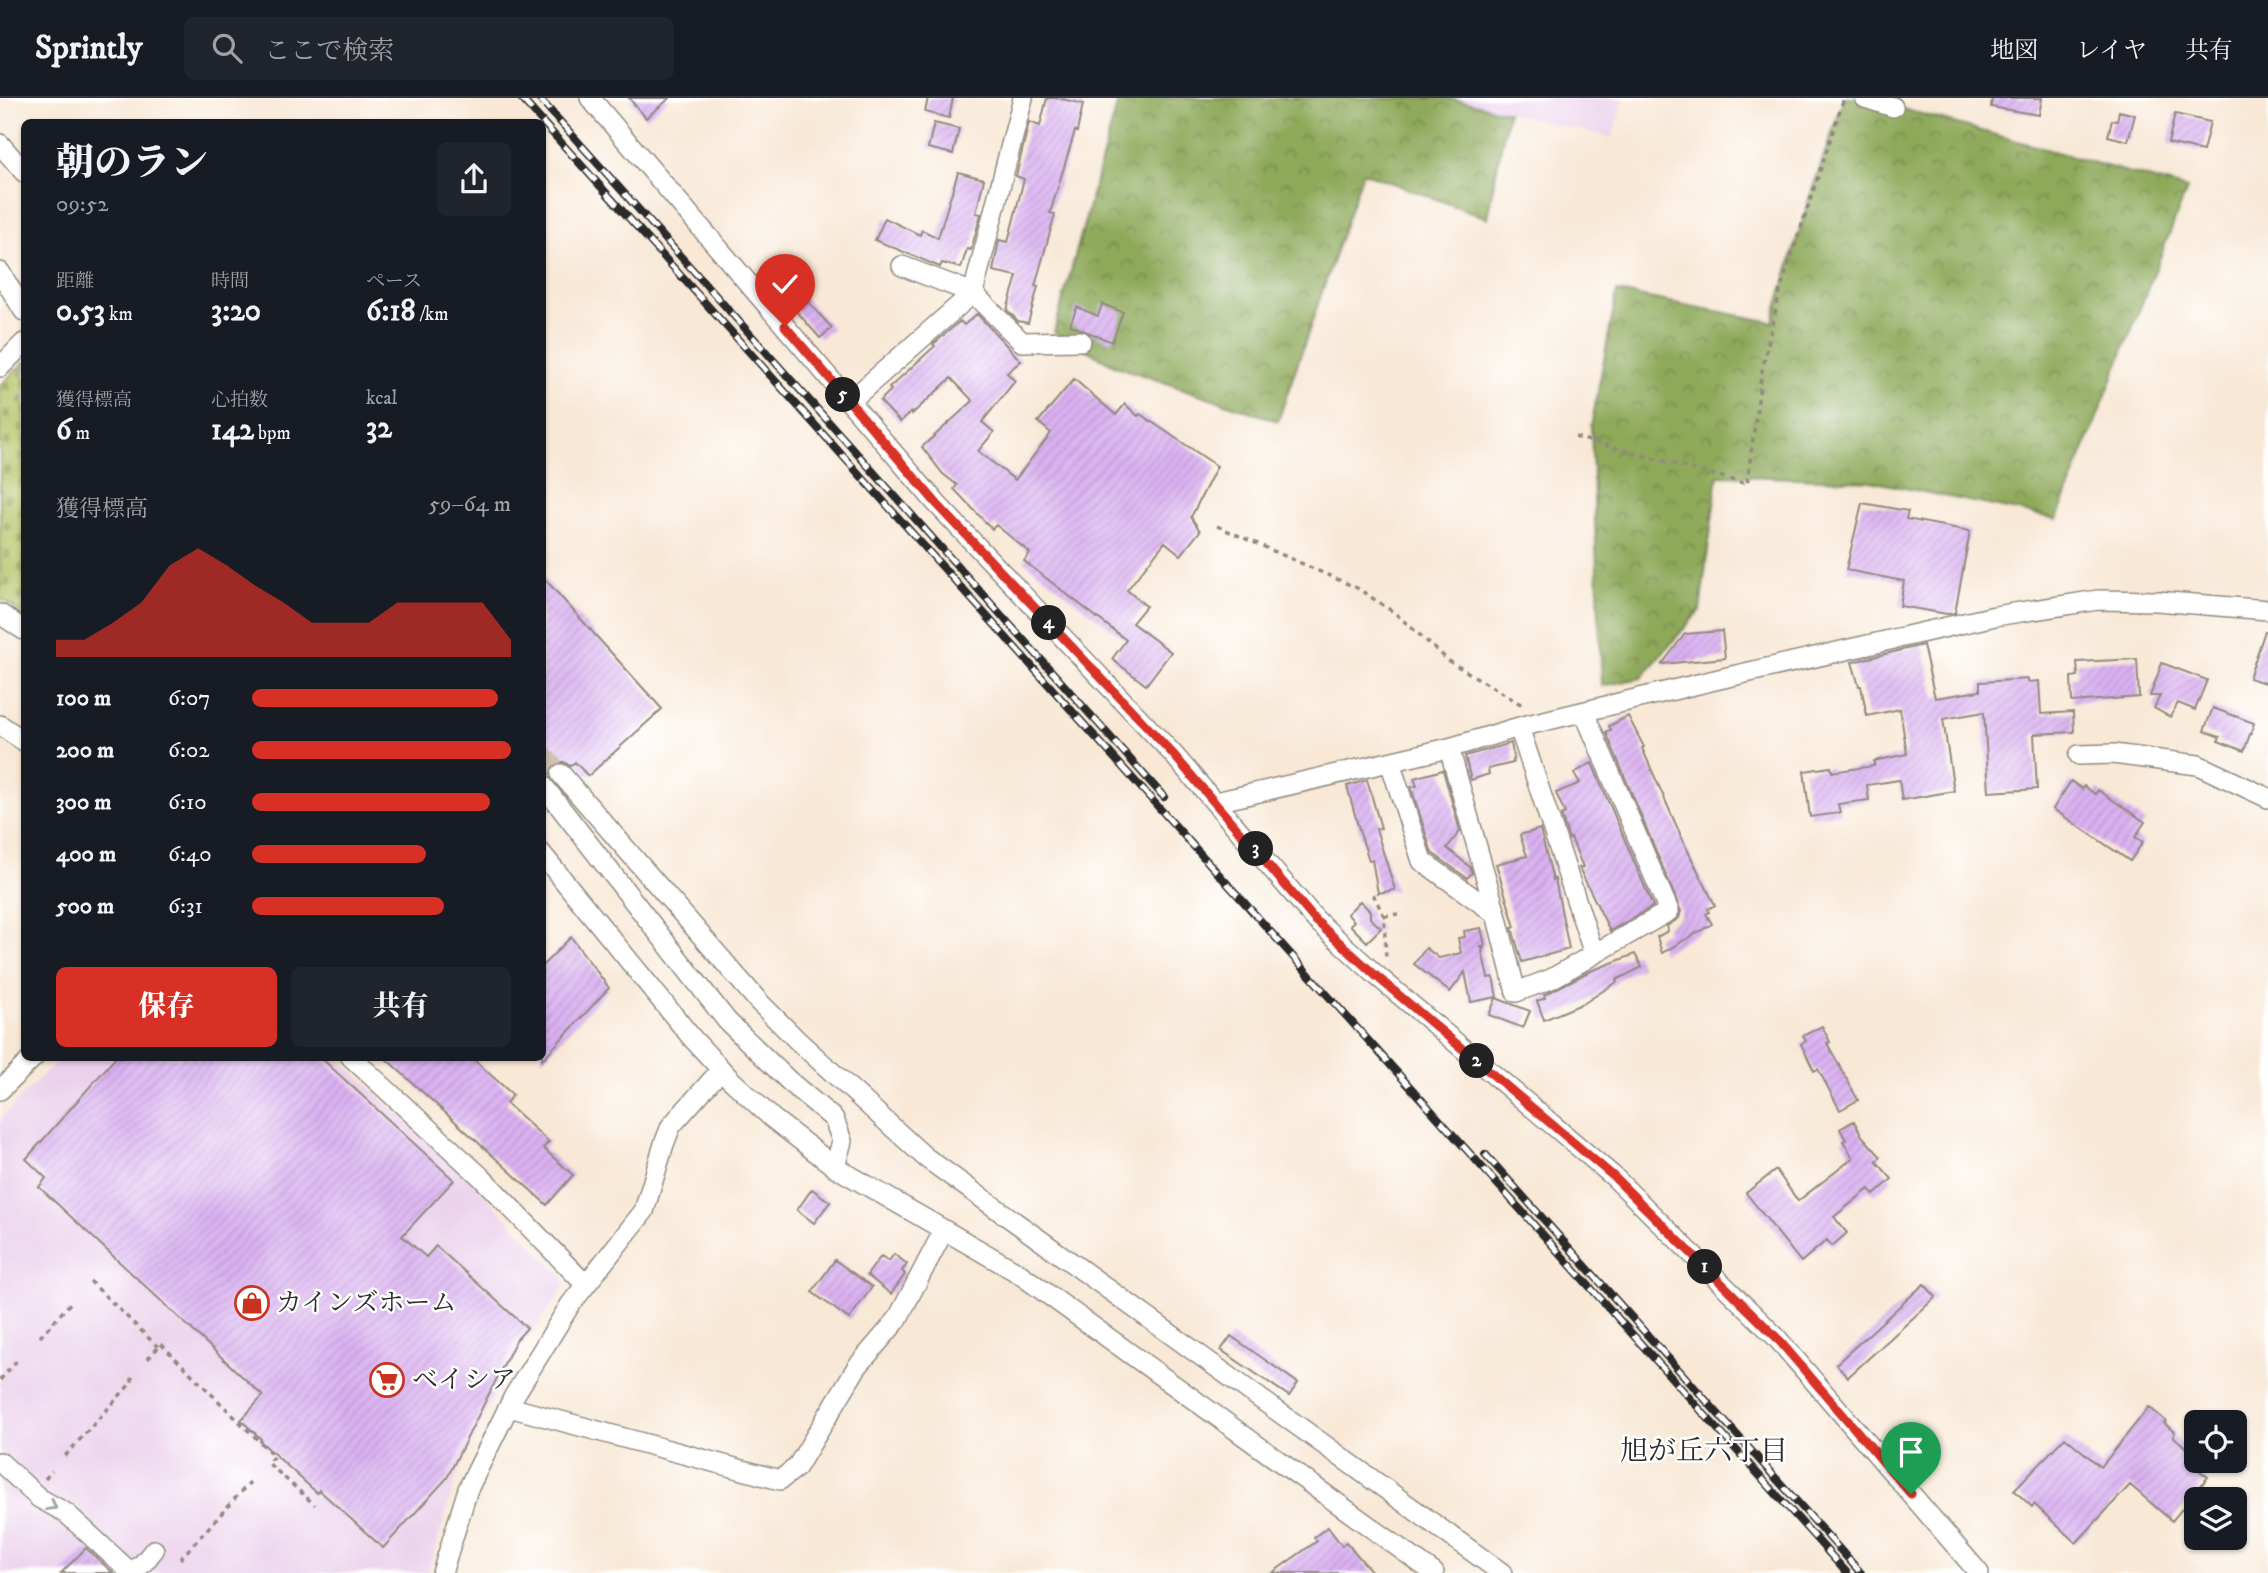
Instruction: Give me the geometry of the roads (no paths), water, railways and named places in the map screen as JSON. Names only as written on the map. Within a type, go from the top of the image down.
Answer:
[{"type":"street","points":[[590,98],[937,504],[1216,802],[1315,920],[1375,975],[1613,1176],[1776,1337],[1979,1573]]},
{"type":"street","points":[[849,402],[973,293],[1023,98]]},
{"type":"street","points":[[1865,98],[1893,107]]},
{"type":"street","points":[[0,144],[21,168]]},
{"type":"street","points":[[902,266],[973,293],[1022,342],[1081,341]]},
{"type":"street","points":[[0,272],[21,306]]},
{"type":"street","points":[[0,367],[21,346]]},
{"type":"street","points":[[1216,802],[1449,748],[1519,727],[1719,678],[1995,616],[2098,600],[2157,601],[2268,610]]},
{"type":"street","points":[[0,614],[21,628]]},
{"type":"street","points":[[1449,748],[1516,992],[1551,979],[1669,911],[1584,712]]},
{"type":"street","points":[[0,725],[21,739]]},
{"type":"street","points":[[1519,727],[1594,954]]},
{"type":"street","points":[[2079,755],[2113,754],[2198,765],[2268,797]]},
{"type":"street","points":[[1390,762],[1422,861],[1496,914]]},
{"type":"street","points":[[561,774],[759,1002],[925,1157],[1502,1573]]},
{"type":"street","points":[[546,789],[727,1021],[789,1081],[834,1119],[842,1141],[835,1167]]},
{"type":"street","points":[[546,859],[692,1038],[721,1070],[772,1118],[835,1167],[1017,1272],[1434,1573]]},
{"type":"street","points":[[0,1090],[30,1061]]},
{"type":"street","points":[[355,1061],[480,1176],[586,1285]]},
{"type":"street","points":[[442,1573],[468,1489],[509,1407],[570,1305],[644,1211],[671,1126],[721,1070]]},
{"type":"street","points":[[509,1407],[780,1480],[797,1467],[857,1367],[897,1320],[944,1230]]},
{"type":"street","points":[[0,1462],[39,1498],[66,1513],[128,1570],[141,1566],[154,1550]]},
{"type":"tunnel","points":[[546,758],[561,774]]},
{"type":"railway","points":[[521,98],[540,119]]},
{"type":"railway","points":[[539,98],[1164,797]]},
{"type":"railway","points":[[546,126],[1847,1573]]},
{"type":"railway","points":[[1485,1154],[1861,1573]]},
{"type":"place","name":"カインズホーム","points":[[252,1303]]},
{"type":"place","name":"ベイシア","points":[[387,1380]]},
{"type":"district","name":"旭が丘六丁目","points":[[1704,1451]]}]
